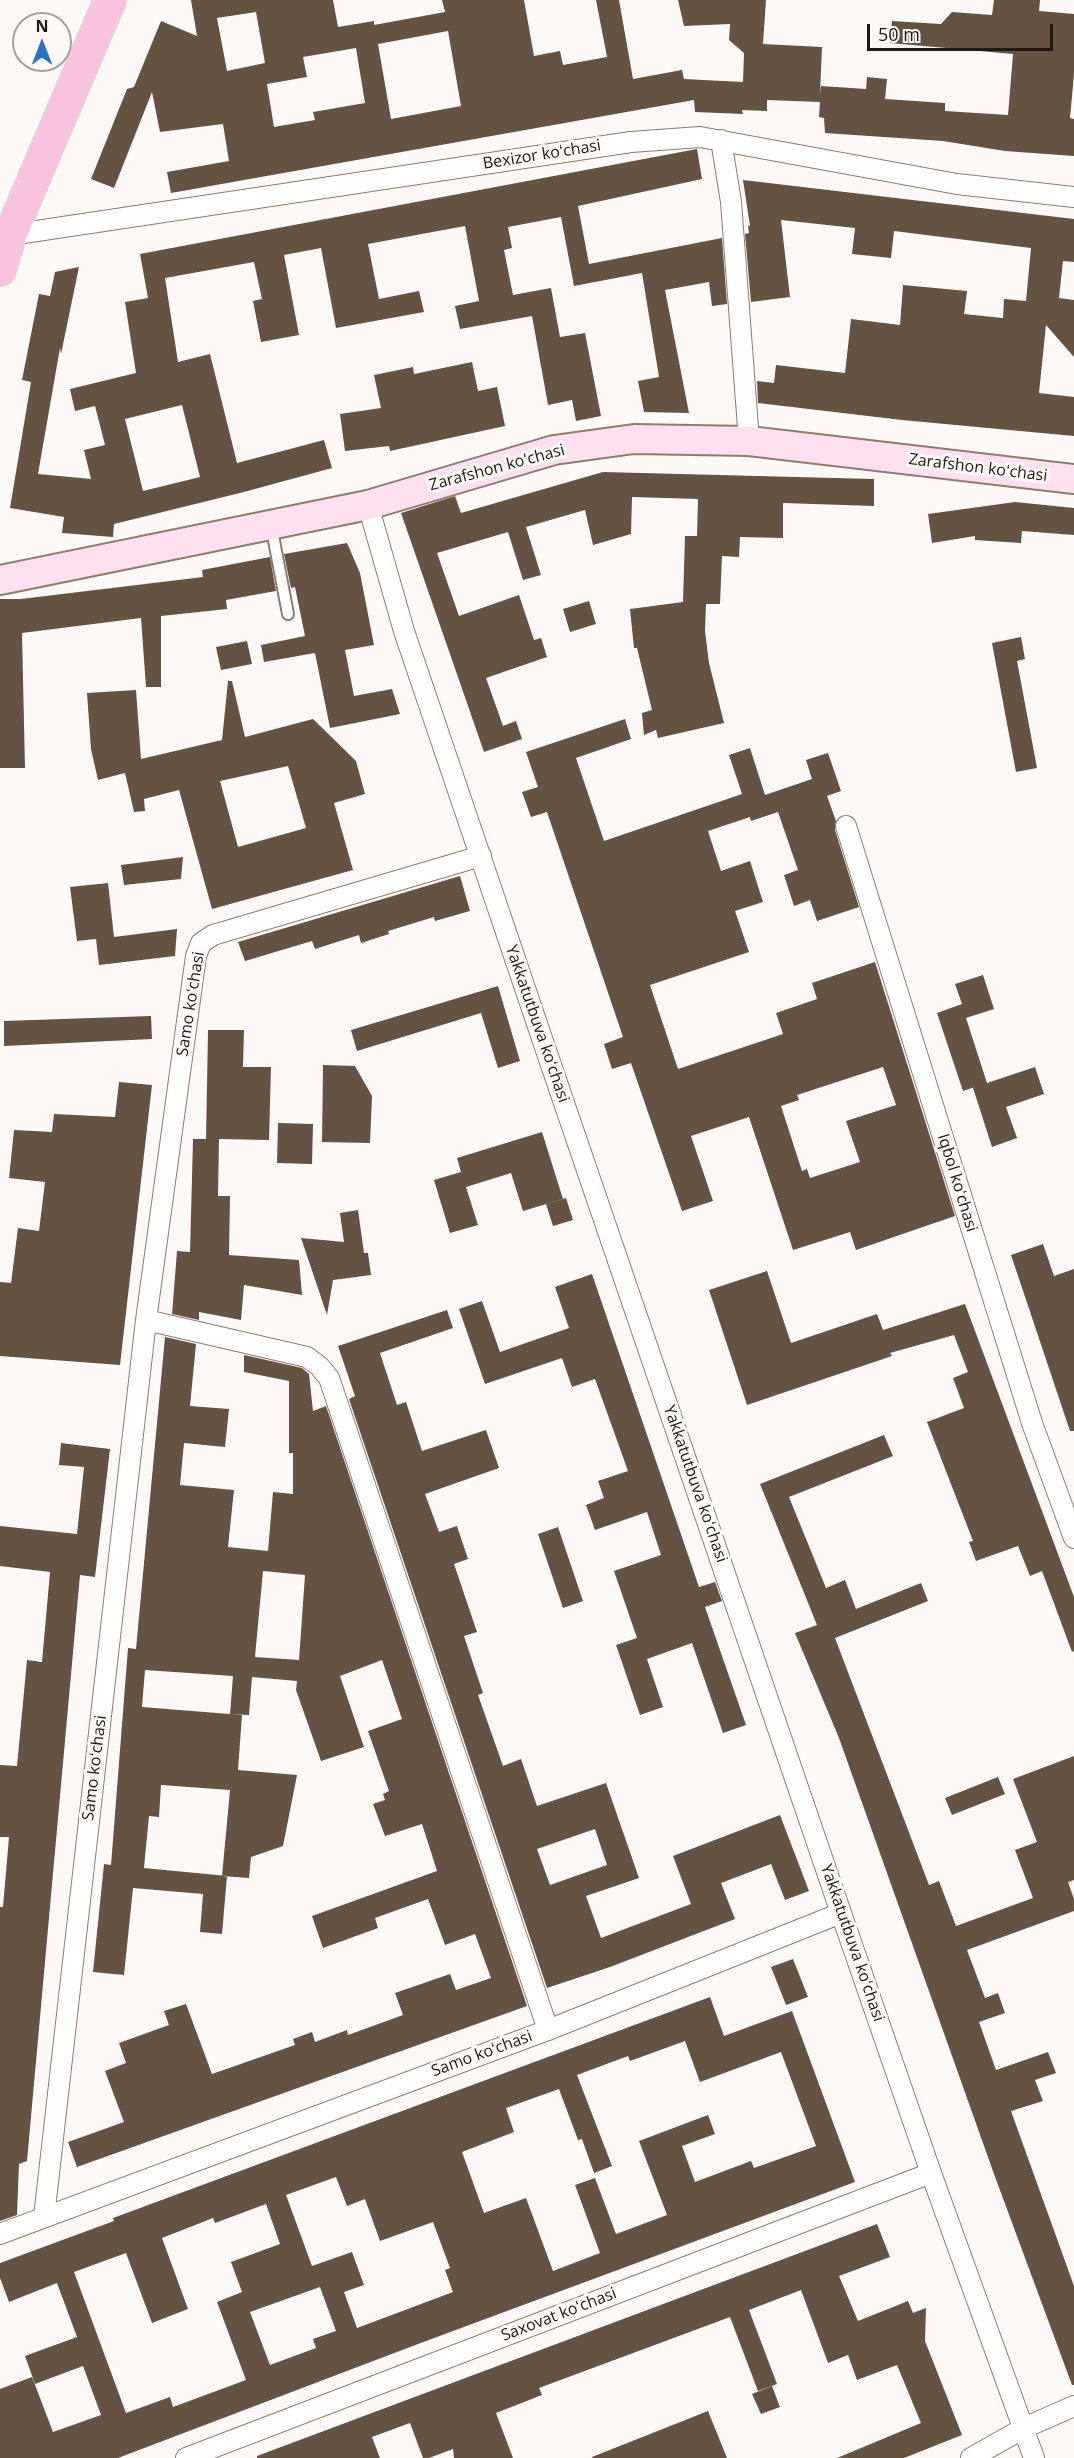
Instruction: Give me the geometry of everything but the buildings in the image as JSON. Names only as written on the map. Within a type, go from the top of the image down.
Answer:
[{"type":"main road","points":[[0,270],[10,235],[110,0]]},
{"type":"main road","name":"Zarafshon koʻchasi","points":[[0,580],[368,505],[554,450],[634,439],[748,441],[1074,479]]},
{"type":"street","name":"Bexizor koʻchasi","points":[[10,235],[631,142],[700,137],[957,184],[1074,196]]},
{"type":"street","points":[[721,140],[731,202],[748,441]]},
{"type":"street","name":"Yakkatutbuva koʻchasi","points":[[368,505],[404,631],[480,856],[841,1913],[931,2173],[1034,2458]]},
{"type":"street","name":"Iqbol koʻchasi","points":[[846,826],[1032,1423],[1074,1538]]},
{"type":"street","name":"Samo koʻchasi","points":[[44,2217],[146,1320],[196,956],[201,944],[213,935],[480,856]]},
{"type":"street","name":"Samo koʻchasi","points":[[146,1320],[307,1357],[320,1366],[329,1378],[548,2030]]},
{"type":"street","name":"Samo koʻchasi","points":[[0,2234],[548,2030],[841,1913]]},
{"type":"street","name":"Saxovat koʻchasi","points":[[186,2458],[931,2173]]},
{"type":"street","points":[[971,2458],[1024,2428],[1074,2406]]},
{"type":"lane","points":[[271,525],[288,614]]}]
